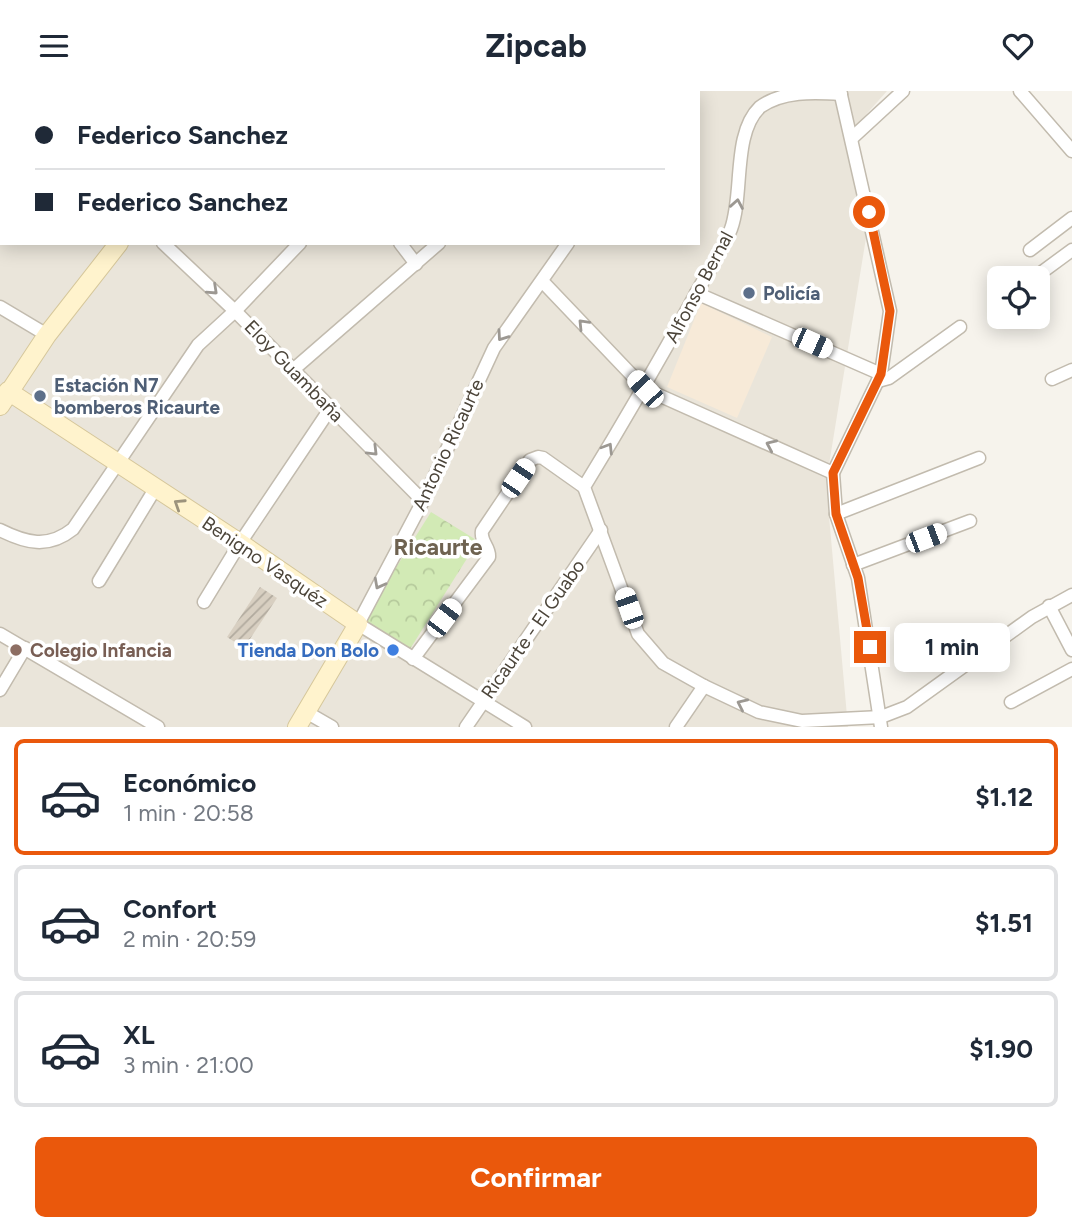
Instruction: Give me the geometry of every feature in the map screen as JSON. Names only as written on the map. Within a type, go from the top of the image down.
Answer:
[{"type":"main road","points":[[4,399],[47,335],[117,245]]},
{"type":"main road","name":"Benigno Vasquéz","points":[[4,399],[117,465],[240,543],[358,624]]},
{"type":"main road","name":"Antonio Ricaurte","points":[[301,720],[358,624]]},
{"type":"street","points":[[852,138],[903,91]]},
{"type":"street","points":[[1020,91],[1072,151]]},
{"type":"street","name":"Alfonso Bernal","points":[[584,487],[645,389],[726,241],[738,203],[745,134],[751,118],[761,106],[776,96],[802,92],[840,93]]},
{"type":"street","points":[[840,93],[890,311],[880,377],[833,473],[836,514],[858,578],[881,722]]},
{"type":"street","points":[[1030,250],[1072,218]]},
{"type":"street","name":"Eloy Guambaña","points":[[165,245],[236,311],[423,501]]},
{"type":"street","points":[[0,530],[29,543],[56,540],[72,530],[198,345],[236,311],[297,245]]},
{"type":"street","points":[[402,245],[416,264]]},
{"type":"street","points":[[294,369],[437,245]]},
{"type":"street","name":"Antonio Ricaurte","points":[[358,624],[423,501],[494,348],[567,245]]},
{"type":"street","points":[[1050,266],[1072,250]]},
{"type":"street","points":[[542,281],[645,389],[833,473]]},
{"type":"street","points":[[696,293],[880,377],[889,378],[960,327]]},
{"type":"street","points":[[0,307],[47,335]]},
{"type":"street","points":[[1052,379],[1072,370]]},
{"type":"street","points":[[204,603],[240,543],[330,408]]},
{"type":"street","points":[[413,659],[489,557],[489,551],[482,540],[482,531],[530,460],[538,457],[584,487],[638,634],[663,663],[760,712],[802,721],[881,722],[926,695],[1049,606],[1072,596]]},
{"type":"street","points":[[836,514],[979,458]]},
{"type":"street","points":[[99,582],[155,489]]},
{"type":"street","points":[[853,565],[970,521]]},
{"type":"street","name":"Ricaurte - El Guabo","points":[[466,727],[601,530]]},
{"type":"street","points":[[1049,606],[1072,650]]},
{"type":"street","name":"Benigno Vasquéz","points":[[358,624],[525,727]]},
{"type":"street","points":[[0,633],[158,727]]},
{"type":"street","points":[[0,690],[25,648]]},
{"type":"street","points":[[1011,702],[1072,669]]},
{"type":"street","points":[[676,727],[704,686]]},
{"type":"street","points":[[301,720],[332,727]]},
{"type":"shaded area","points":[[700,91],[887,91],[845,138],[866,238],[826,483],[848,727],[0,727],[0,245],[700,245]]},
{"type":"shaded area","points":[[701,303],[772,337],[737,418],[667,387]]},
{"type":"green space","points":[[431,512],[478,541],[410,649],[363,620]]},
{"type":"building","points":[[260,587],[277,598],[244,648],[227,637]]},
{"type":"place","name":"Policía","points":[[749,293]]},
{"type":"place","name":"Estación N7 bomberos Ricaurte","points":[[40,396]]},
{"type":"place","name":"Colegio Infancia","points":[[16,650]]},
{"type":"place","name":"Tienda Don Bolo","points":[[393,650]]},
{"type":"district","name":"Ricaurte","points":[[438,547]]},
{"type":"route","points":[[869,212],[890,311],[881,374],[833,473],[836,514],[858,578],[870,647]]}]
